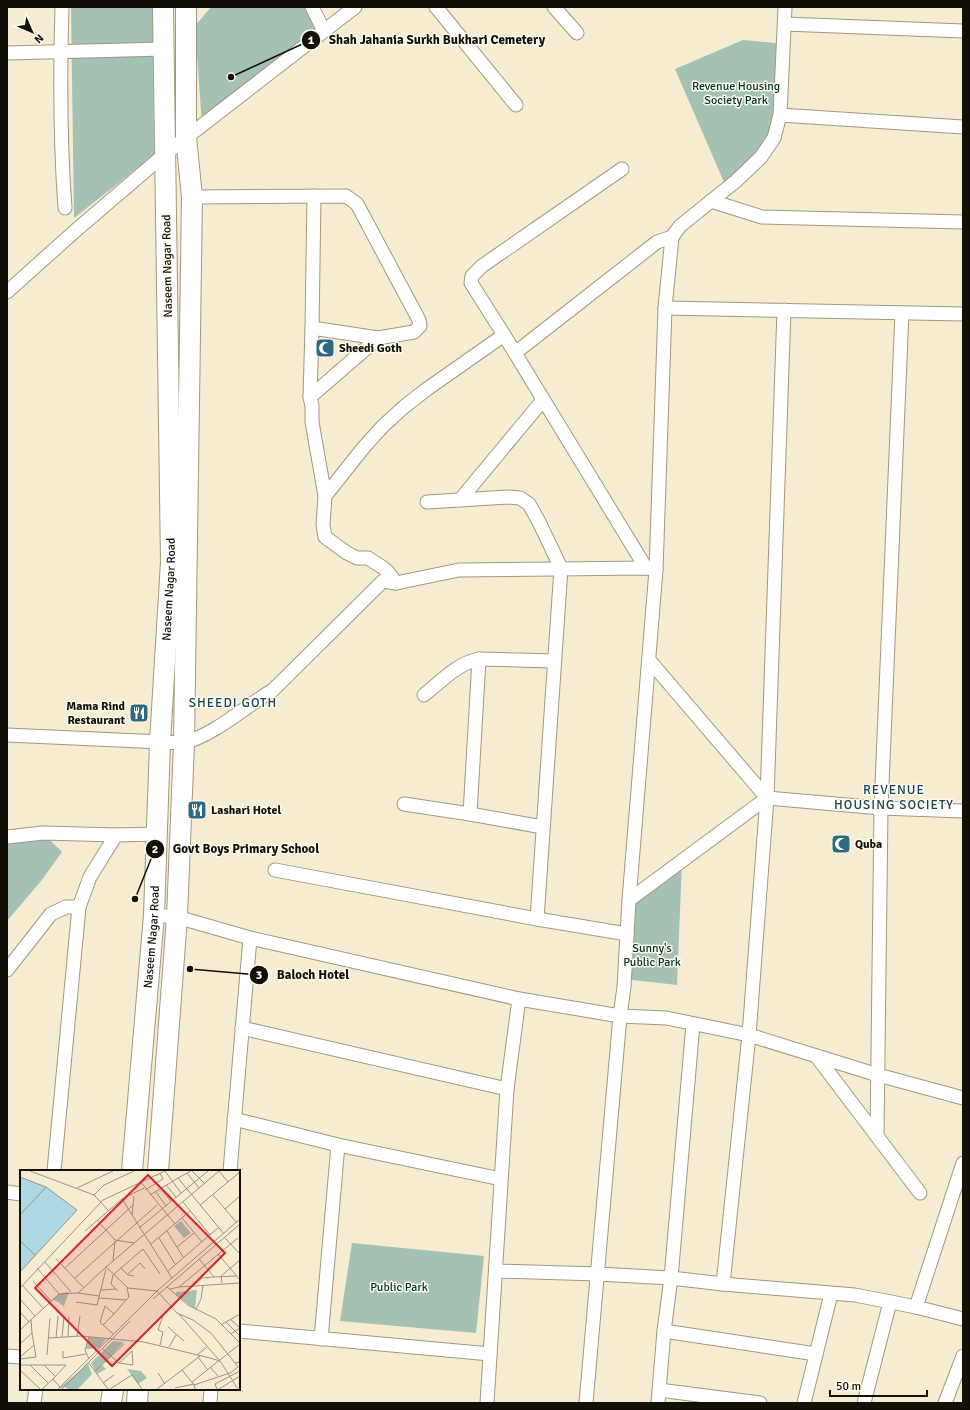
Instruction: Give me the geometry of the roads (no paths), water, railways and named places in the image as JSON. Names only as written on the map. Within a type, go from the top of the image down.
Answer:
[{"type":"main road","name":"Naseem Nagar Road","points":[[132,1170],[154,915],[160,742],[171,562],[163,7]]},
{"type":"main road","name":"Naseem Nagar Road","points":[[158,1170],[177,917],[184,743],[192,197],[186,137],[186,7]]},
{"type":"main road","points":[[111,1403],[113,1390]]},
{"type":"main road","points":[[137,1403],[138,1390]]},
{"type":"street","points":[[62,7],[60,52],[65,208]]},
{"type":"street","points":[[312,7],[324,30]]},
{"type":"street","points":[[7,292],[75,231],[165,154],[355,7]]},
{"type":"street","points":[[436,7],[516,105]]},
{"type":"street","points":[[554,7],[577,33]]},
{"type":"street","points":[[586,1403],[620,1016],[624,987],[629,900],[649,660],[651,569],[666,308],[672,237],[680,226],[736,181],[761,158],[774,138],[780,115],[785,7]]},
{"type":"street","points":[[785,24],[963,31]]},
{"type":"street","points":[[7,53],[164,49]]},
{"type":"street","points":[[780,115],[963,127]]},
{"type":"street","points":[[622,169],[482,266],[472,276],[471,283],[543,400],[651,569]]},
{"type":"street","points":[[314,196],[310,397],[312,406],[312,422],[325,496],[323,525],[325,537],[347,553],[357,558],[368,558],[382,567],[388,572],[396,583]]},
{"type":"street","points":[[192,197],[346,196],[358,204],[419,320],[420,326],[414,332],[378,338],[312,328]]},
{"type":"street","points":[[711,201],[762,217],[963,222]]},
{"type":"street","points":[[515,353],[657,242],[672,237]]},
{"type":"street","points":[[666,308],[963,314]]},
{"type":"street","points":[[723,1284],[750,1035],[767,798],[784,310]]},
{"type":"street","points":[[877,1135],[882,808],[902,313]]},
{"type":"street","points":[[325,496],[364,447],[383,426],[405,406],[504,335]]},
{"type":"street","points":[[310,397],[378,338]]},
{"type":"street","points":[[460,500],[543,400]]},
{"type":"street","points":[[427,502],[508,497],[520,498],[529,504],[561,568],[537,919]]},
{"type":"street","points":[[7,735],[184,743],[196,739],[212,731],[254,701],[273,690],[383,581],[396,583],[459,570],[561,568],[651,569]]},
{"type":"street","points":[[470,814],[479,659]]},
{"type":"street","points":[[424,695],[460,666],[471,660],[554,661]]},
{"type":"street","points":[[649,660],[767,798]]},
{"type":"street","points":[[629,900],[767,798],[882,808],[963,811]]},
{"type":"street","points":[[404,804],[470,814],[543,828]]},
{"type":"street","points":[[7,837],[43,833],[116,835],[157,834]]},
{"type":"street","points":[[54,1170],[79,907],[90,877],[116,835]]},
{"type":"street","points":[[275,870],[537,919],[627,934]]},
{"type":"street","points":[[7,970],[51,914],[66,907],[79,907]]},
{"type":"street","points":[[154,915],[177,917],[250,938],[518,999],[620,1016],[666,1018],[750,1035],[817,1057],[963,1098]]},
{"type":"street","points":[[230,1170],[250,938]]},
{"type":"street","points":[[487,1403],[507,1089],[518,999]]},
{"type":"street","points":[[693,1024],[671,1278],[658,1396],[760,1403]]},
{"type":"street","points":[[242,1028],[507,1089]]},
{"type":"street","points":[[817,1057],[920,1193]]},
{"type":"street","points":[[234,1119],[338,1145],[501,1179]]},
{"type":"street","points":[[321,1339],[338,1145]]},
{"type":"street","points":[[916,1307],[963,1163]]},
{"type":"street","points":[[7,1192],[20,1194]]},
{"type":"street","points":[[496,1271],[671,1278],[831,1294],[855,1295],[916,1307],[963,1319]]},
{"type":"street","points":[[804,1403],[831,1294]]},
{"type":"street","points":[[864,1403],[890,1302]]},
{"type":"street","points":[[240,1331],[490,1354]]},
{"type":"street","points":[[664,1331],[816,1354]]},
{"type":"street","points":[[7,1356],[20,1357]]},
{"type":"street","points":[[945,1403],[963,1356]]},
{"type":"street","points":[[34,1403],[36,1390]]},
{"type":"street","points":[[210,1403],[211,1390]]},
{"type":"place","name":"Shah Jahania Surkh Bukhari Cemetery","points":[[231,77]]},
{"type":"place","name":"Sheedi Goth","points":[[325,348]]},
{"type":"place","name":"Mama Rind Restaurant","points":[[139,713]]},
{"type":"place","name":"Lashari Hotel","points":[[197,810]]},
{"type":"place","name":"Quba","points":[[841,844]]},
{"type":"place","name":"Govt Boys Primary School","points":[[135,899]]},
{"type":"place","name":"Baloch Hotel","points":[[190,969]]},
{"type":"district","name":"SHEEDI GOTH","points":[[233,702]]},
{"type":"district","name":"REVENUE HOUSING SOCIETY","points":[[894,796]]},
{"type":"park label","name":"Revenue Housing Society Park","points":[[736,93]]},
{"type":"park label","name":"Sunny's Public Park","points":[[652,955]]},
{"type":"park label","name":"Public Park","points":[[399,1287]]}]
